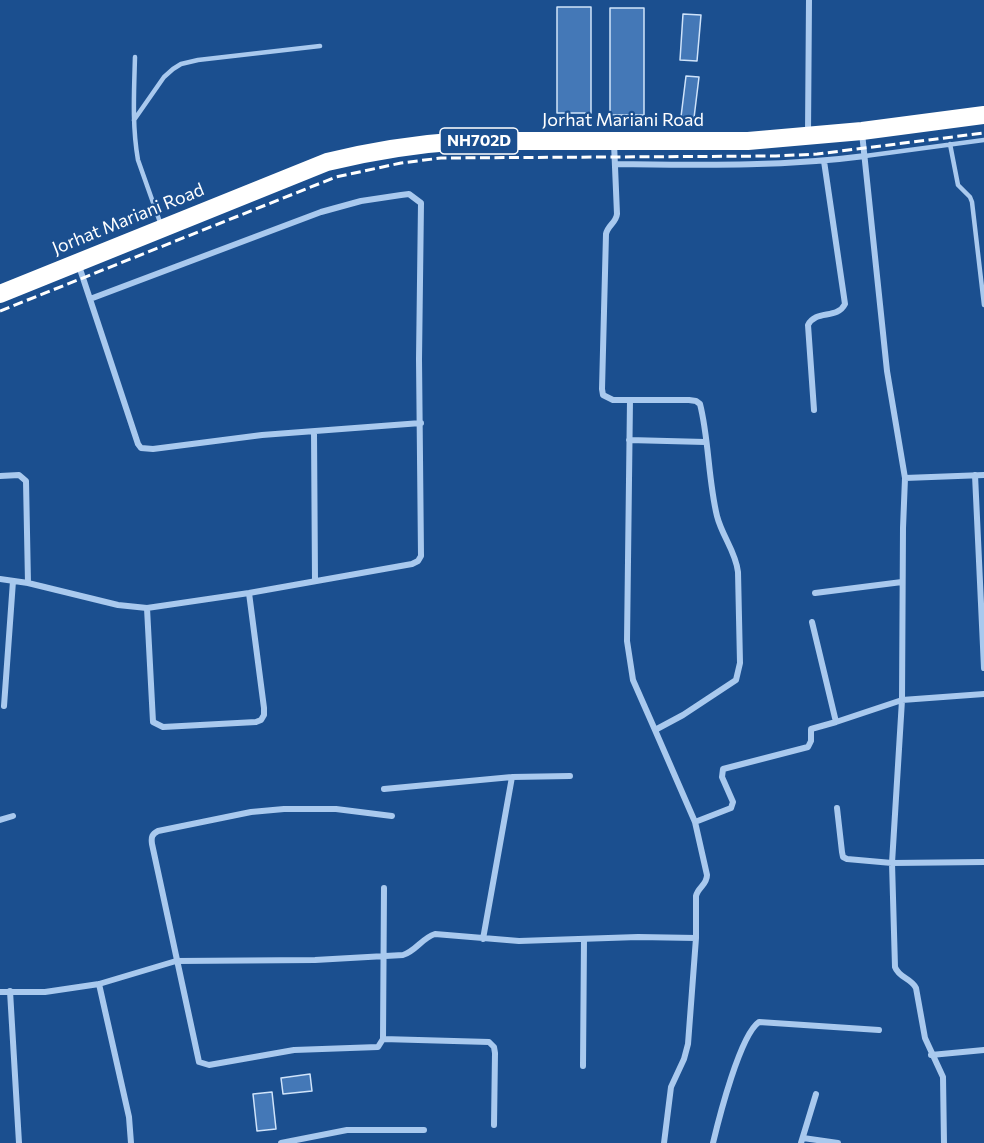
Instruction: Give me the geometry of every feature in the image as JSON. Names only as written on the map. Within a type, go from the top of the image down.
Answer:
[{"type":"highway","name":"Jorhat Mariani Road","points":[[0,294],[327,162],[363,154],[423,144],[462,141],[710,142],[808,136],[984,115]]},
{"type":"street","points":[[808,136],[809,0]]},
{"type":"street","points":[[862,131],[887,371],[905,478],[902,700],[892,863],[895,967],[899,975],[912,982],[916,988],[925,1038],[943,1077],[945,1143]]},
{"type":"street","points":[[614,141],[617,218],[607,229],[606,234],[602,388],[607,398],[696,401],[700,404],[718,521],[737,563],[738,673],[736,680],[683,715],[655,730]]},
{"type":"street","points":[[615,164],[746,165],[824,161],[865,156]]},
{"type":"street","points":[[814,410],[808,325],[810,320],[816,316],[836,313],[842,310],[845,304],[824,161]]},
{"type":"street","points":[[0,579],[28,583],[118,605],[147,608],[249,593],[412,564],[421,556],[419,359],[421,202],[416,198],[409,194],[361,201],[321,212],[90,299]]},
{"type":"street","points":[[78,262],[141,448],[153,449],[261,435],[421,423]]},
{"type":"street","points":[[630,400],[627,641],[633,680],[695,822],[707,875],[707,881],[698,890],[696,896],[696,938],[688,1044],[671,1087],[664,1143]]},
{"type":"street","points":[[314,432],[315,580]]},
{"type":"street","points":[[629,440],[705,442]]},
{"type":"street","points":[[0,476],[19,475],[26,481],[28,583]]},
{"type":"street","points":[[975,475],[984,668]]},
{"type":"street","points":[[905,478],[984,475]]},
{"type":"street","points":[[4,706],[13,581]]},
{"type":"street","points":[[815,593],[902,582]]},
{"type":"street","points":[[147,608],[153,722],[163,727],[256,722],[264,715],[264,708],[249,593]]},
{"type":"street","points":[[812,622],[836,722]]},
{"type":"street","points":[[695,822],[731,808],[733,805],[722,777],[723,769],[808,747],[812,741],[811,729],[902,700],[984,694]]},
{"type":"street","points":[[384,789],[512,777],[570,776]]},
{"type":"street","points":[[483,939],[512,777]]},
{"type":"street","points":[[384,888],[383,1039],[380,1044],[375,1048],[294,1050],[203,1065],[199,1062],[152,844],[153,833],[267,810],[325,808],[392,816]]},
{"type":"street","points":[[837,808],[843,857],[852,860],[892,863],[984,862]]},
{"type":"street","points":[[0,820],[13,816]]},
{"type":"street","points":[[0,992],[45,992],[99,984],[176,961],[382,958],[409,953],[425,939],[435,934],[519,941],[638,937],[696,938]]},
{"type":"street","points":[[583,1066],[584,939]]},
{"type":"street","points":[[99,984],[129,1117],[131,1143]]},
{"type":"street","points":[[10,991],[20,1143]]},
{"type":"street","points":[[713,1143],[732,1076],[753,1028],[759,1022],[879,1030]]},
{"type":"street","points":[[383,1039],[489,1042],[494,1047],[495,1053],[494,1125]]},
{"type":"street","points":[[931,1055],[984,1050]]},
{"type":"street","points":[[816,1094],[802,1140],[838,1143]]},
{"type":"street","points":[[281,1143],[347,1130],[424,1130]]},
{"type":"lane","points":[[134,120],[164,77],[181,64],[320,46]]},
{"type":"lane","points":[[135,57],[134,120],[138,160],[162,228]]},
{"type":"lane","points":[[865,156],[984,140]]},
{"type":"lane","points":[[950,144],[958,185],[972,202],[984,305]]},
{"type":"building","points":[[557,7],[591,7],[591,113],[557,113]]},
{"type":"building","points":[[610,8],[644,8],[644,115],[610,115]]},
{"type":"building","points":[[683,14],[701,15],[697,61],[680,60]]},
{"type":"building","points":[[686,76],[699,77],[693,126],[680,125]]},
{"type":"building","points":[[310,1074],[312,1091],[283,1094],[281,1078]]},
{"type":"building","points":[[272,1092],[276,1129],[257,1131],[253,1094]]},
{"type":"railway","points":[[0,311],[336,177],[401,163],[441,158],[817,154],[984,133]]}]
